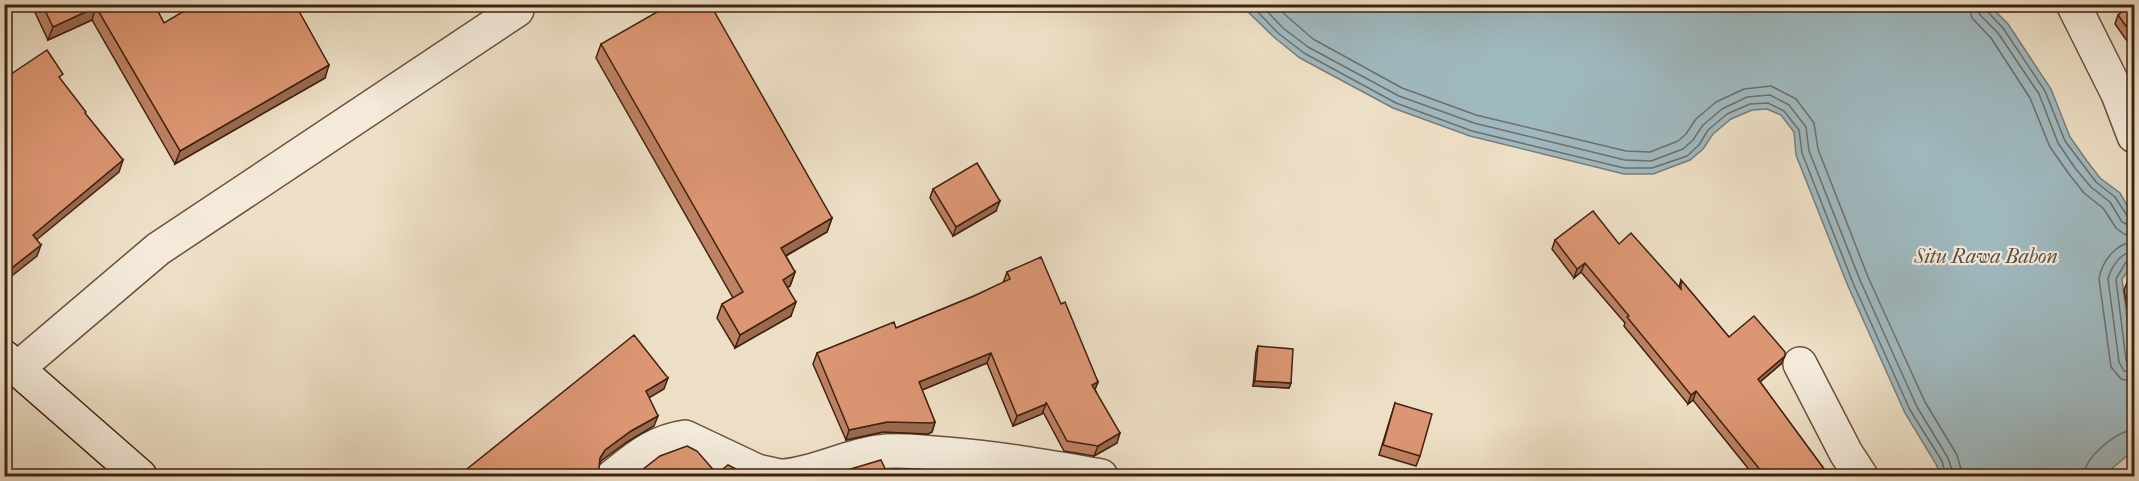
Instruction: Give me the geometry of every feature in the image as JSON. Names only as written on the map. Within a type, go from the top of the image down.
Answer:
[{"type":"street","points":[[2073,4],[2118,94],[2134,136]]},
{"type":"street","points":[[140,477],[11,363],[158,249],[517,10]]},
{"type":"street","points":[[1800,364],[1861,477]]},
{"type":"street","points":[[613,477],[646,450],[673,439],[685,437],[757,471],[782,477],[797,475],[839,460],[878,452],[920,452],[1004,459],[1101,477]]},
{"type":"water","name":"Situ Rawa Babon","points":[[1241,5],[1989,5],[2008,24],[2051,89],[2070,137],[2100,178],[2120,193],[2134,217],[2134,263],[2122,279],[2134,377],[2134,450],[2103,476],[1941,476],[1905,413],[1848,286],[1796,155],[1794,132],[1781,115],[1767,109],[1752,110],[1731,119],[1713,134],[1703,149],[1690,160],[1653,174],[1624,174],[1470,136],[1393,108],[1300,58],[1275,38]]},
{"type":"building","points":[[42,4],[154,4],[164,23],[196,4],[295,4],[329,65],[180,151],[96,7],[53,27]]},
{"type":"building","points":[[671,4],[710,4],[832,218],[781,248],[795,272],[783,280],[796,302],[740,335],[722,304],[743,292],[601,44]]},
{"type":"building","points":[[2134,4],[2134,37],[2118,15]]},
{"type":"building","points":[[47,50],[63,74],[59,77],[123,160],[33,235],[41,245],[4,274],[4,77]]},
{"type":"building","points":[[977,163],[1000,201],[956,227],[933,189]]},
{"type":"building","points":[[1593,211],[1619,244],[1631,233],[1681,289],[1681,280],[1729,337],[1754,316],[1785,352],[1785,356],[1758,379],[1830,477],[1766,477],[1696,391],[1691,395],[1585,263],[1577,269],[1555,240]]},
{"type":"building","points":[[1041,257],[1061,304],[1065,302],[1098,382],[1092,385],[1120,433],[1098,446],[1067,441],[1046,402],[1046,404],[1017,416],[991,353],[919,382],[935,422],[887,422],[849,430],[817,353],[894,322],[896,328],[974,296],[1010,279],[1007,272]]},
{"type":"building","points":[[2134,279],[2134,317],[2128,280]]},
{"type":"building","points":[[634,335],[668,378],[646,391],[658,416],[631,431],[605,450],[600,458],[599,468],[602,477],[457,477]]},
{"type":"building","points":[[1258,346],[1293,349],[1291,383],[1255,381]]},
{"type":"building","points":[[1395,403],[1432,414],[1420,456],[1383,445]]},
{"type":"building","points":[[687,446],[697,451],[717,474],[728,465],[747,477],[633,477],[660,456]]},
{"type":"building","points":[[881,460],[889,477],[824,477]]},
{"type":"building","points":[[970,470],[1014,477],[956,477]]}]
